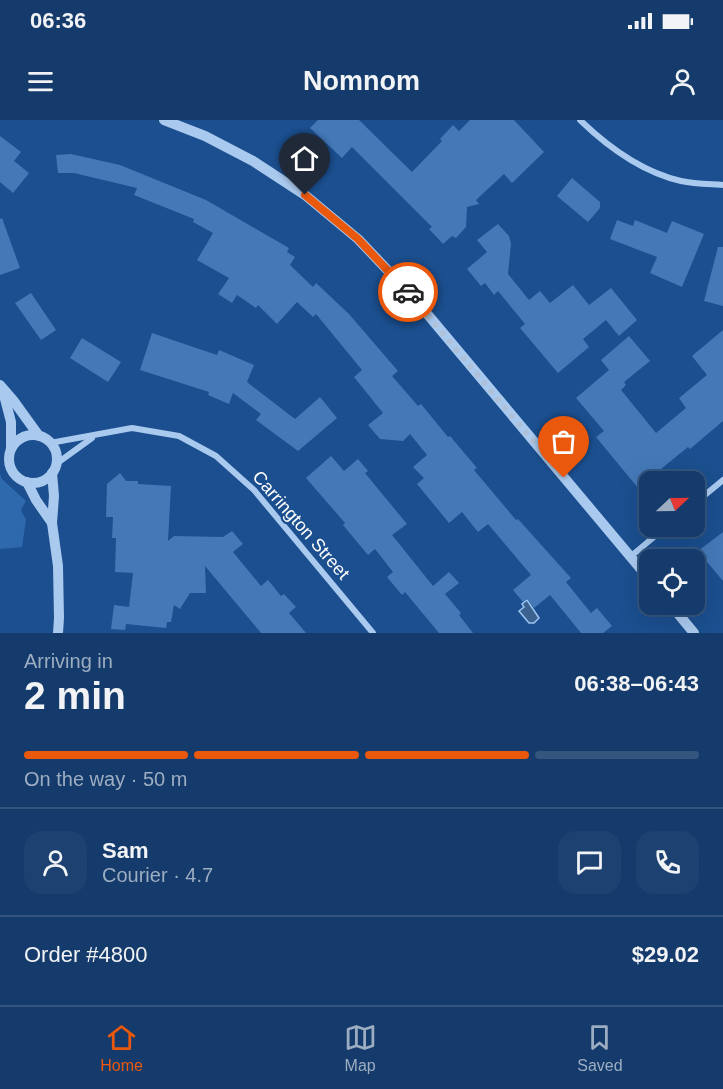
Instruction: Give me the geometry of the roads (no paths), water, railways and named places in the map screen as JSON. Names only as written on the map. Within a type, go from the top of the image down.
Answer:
[{"type":"street","points":[[164,120],[205,136],[252,161],[305,195],[358,239],[413,297],[639,567]]},
{"type":"street","points":[[580,120],[601,140],[641,167],[682,182],[723,185]]},
{"type":"street","points":[[2,388],[39,436],[50,443],[56,453],[52,522],[58,566],[58,633]]},
{"type":"street","points":[[2,388],[11,422],[9,463],[11,470],[19,479],[36,483],[44,480],[54,468]]},
{"type":"street","name":"Carrington Street","points":[[50,443],[132,428],[179,436],[216,456],[254,490],[373,633]]},
{"type":"street","points":[[11,449],[22,438],[39,436]]},
{"type":"street","name":"Carrington Street","points":[[54,468],[95,436]]},
{"type":"street","points":[[705,495],[723,480]]},
{"type":"street","points":[[27,482],[36,500],[52,522]]},
{"type":"street","points":[[630,557],[654,537]]},
{"type":"street","points":[[679,615],[694,633]]}]
